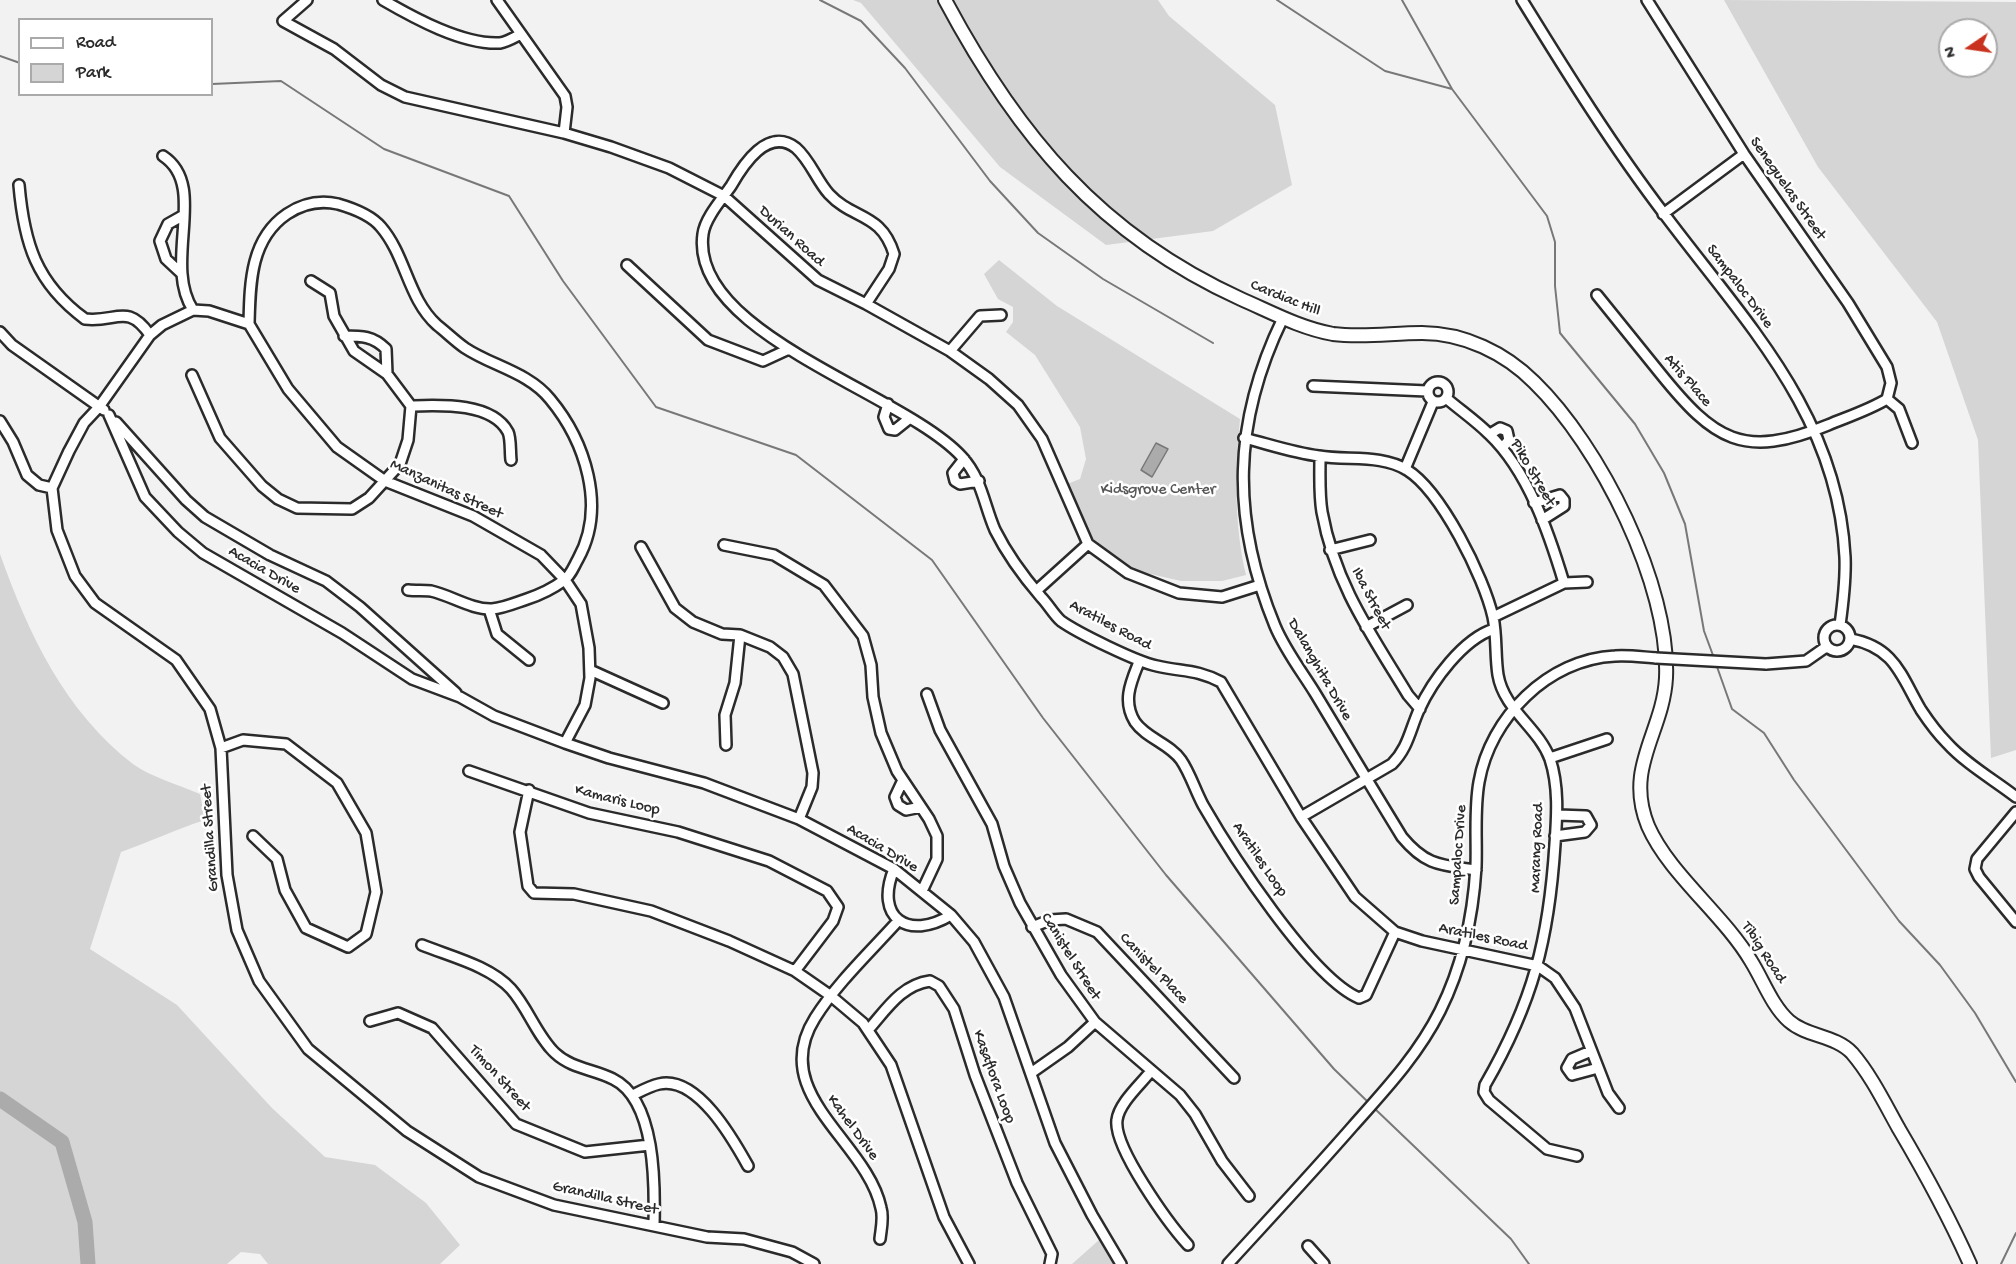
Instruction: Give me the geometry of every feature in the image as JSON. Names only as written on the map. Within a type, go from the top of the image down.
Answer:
[{"type":"main road","name":"Cardiac Hill","points":[[945,0],[982,66],[1007,104],[1079,188],[1108,218],[1171,263],[1306,328],[1333,334],[1364,336],[1421,333],[1446,335],[1477,344],[1514,364],[1555,405],[1606,479],[1644,562],[1660,616]]},
{"type":"main road","name":"Tibig Road","points":[[1660,616],[1665,644],[1666,678],[1663,700],[1642,758],[1640,774],[1647,824],[1669,859],[1744,948],[1783,1016],[1794,1026],[1840,1043],[1852,1053],[1873,1084],[1916,1159],[1954,1228],[1970,1264]]},
{"type":"street","name":"Durian Road","points":[[307,0],[283,21],[334,49],[356,64],[381,86],[405,97],[564,133],[669,168],[724,196],[818,280],[950,351],[989,379],[1018,405],[1036,430],[1059,473],[1088,544],[1128,573],[1179,593],[1222,597],[1260,585]]},
{"type":"street","points":[[383,0],[440,29],[476,39],[501,43],[521,34]]},
{"type":"street","points":[[497,0],[565,96],[567,107],[564,133]]},
{"type":"street","name":"Sampaloc Drive","points":[[1522,0],[1583,99],[1663,214],[1773,358],[1796,393],[1816,430],[1829,467],[1842,522],[1845,580],[1840,625]]},
{"type":"street","name":"Seneguelas Street","points":[[1647,0],[1744,154],[1848,303],[1887,367],[1891,383],[1887,399]]},
{"type":"street","name":"Aratiles Road","points":[[866,304],[889,269],[894,254],[879,225],[830,195],[796,148],[779,143],[764,145],[745,162],[703,231],[702,255],[713,282],[745,320],[789,349],[888,404],[947,442],[964,459],[979,481],[995,529],[1019,573],[1061,620],[1139,662],[1201,672],[1221,682],[1301,817],[1355,897],[1395,932],[1422,941],[1538,966],[1555,978],[1565,990],[1608,1093],[1619,1108]]},
{"type":"street","points":[[1663,214],[1744,154]]},
{"type":"street","points":[[163,156],[176,169],[186,189],[181,273],[193,310]]},
{"type":"street","points":[[19,185],[22,214],[32,255],[60,300],[85,319],[128,315],[141,321],[150,335]]},
{"type":"street","points":[[0,421],[13,442],[27,475],[39,485],[52,488],[84,423],[99,407],[150,335],[162,325],[193,310],[209,310],[249,324],[250,284],[258,248],[272,224],[295,208],[323,201],[353,208],[381,226],[398,255],[414,295],[434,322],[465,348],[529,380],[549,398],[572,433],[586,467],[592,499],[588,533],[582,550],[565,580],[541,594],[508,606],[489,609],[430,591],[408,590]]},
{"type":"street","points":[[181,273],[166,259],[160,241],[168,224],[183,215]]},
{"type":"street","points":[[627,265],[708,340],[763,362],[789,349]]},
{"type":"street","points":[[192,375],[220,438],[262,486],[279,499],[297,508],[352,509],[369,498],[400,464],[408,440],[411,406],[387,374],[354,351],[334,316],[330,293],[311,281]]},
{"type":"street","name":"Atis Place","points":[[1597,295],[1701,421],[1721,433],[1743,441],[1764,443],[1788,440],[1887,399]]},
{"type":"street","points":[[950,351],[980,316],[1001,315]]},
{"type":"street","name":"Dalanghita Drive","points":[[1283,318],[1261,371],[1244,438],[1245,514],[1260,585],[1276,629],[1366,780],[1416,854],[1431,863],[1476,870]]},
{"type":"street","name":"Manzanitas Street","points":[[249,324],[288,389],[337,447],[385,481],[472,516],[541,555],[565,580],[581,604],[589,648],[590,670],[585,705],[565,743]]},
{"type":"street","name":"Acacia Drive","points":[[0,332],[12,345],[109,415],[186,500],[205,517],[270,555],[326,581],[360,607],[460,697]]},
{"type":"street","points":[[344,336],[364,336],[376,339],[386,349],[387,374]]},
{"type":"street","points":[[1427,391],[1434,383],[1441,382],[1447,387],[1446,398],[1442,402],[1433,402]]},
{"type":"street","points":[[1313,386],[1427,391]]},
{"type":"street","points":[[1427,391],[1433,402]]},
{"type":"street","name":"Piko Street","points":[[1446,398],[1490,434],[1502,448],[1542,520],[1564,583]]},
{"type":"street","points":[[1887,399],[1899,409],[1911,443]]},
{"type":"street","points":[[1405,469],[1433,402]]},
{"type":"street","points":[[888,404],[884,424],[889,429],[895,430],[910,418]]},
{"type":"street","points":[[411,406],[453,405],[497,420],[508,432],[511,460]]},
{"type":"street","name":"Acacia Drive","points":[[109,415],[145,497],[178,532],[203,553],[342,633],[412,679],[460,697],[494,716],[565,743],[609,758],[704,783],[799,819],[894,869],[951,915],[974,942],[1004,998],[1054,1143],[1121,1264]]},
{"type":"street","points":[[1490,434],[1500,428],[1508,431],[1509,440],[1502,448]]},
{"type":"street","name":"Marang Road","points":[[1244,438],[1320,457],[1354,457],[1405,469],[1422,481],[1438,500],[1479,579],[1493,617],[1498,676],[1503,695],[1542,743],[1550,758],[1558,815],[1551,904],[1538,966],[1517,1022],[1485,1085],[1484,1092],[1489,1100],[1547,1149],[1577,1156]]},
{"type":"street","name":"Iba Street","points":[[1320,457],[1322,510],[1330,550],[1346,594],[1408,695],[1420,709]]},
{"type":"street","points":[[964,459],[953,472],[955,481],[960,484],[979,481]]},
{"type":"street","name":"Grandilla Street","points":[[52,488],[57,530],[75,576],[95,603],[176,660],[210,709],[220,748],[227,875],[237,930],[259,981],[308,1049],[407,1131],[479,1177],[554,1205],[707,1237],[744,1239],[792,1252],[814,1264]]},
{"type":"street","points":[[1534,503],[1552,495],[1560,495],[1564,500],[1564,506],[1560,511],[1542,520]]},
{"type":"street","points":[[1330,550],[1370,540]]},
{"type":"street","points":[[724,544],[774,555],[824,585],[862,636],[871,665],[873,697],[881,733],[903,780],[937,836],[937,860],[922,891]]},
{"type":"street","points":[[1036,591],[1088,544]]},
{"type":"street","points":[[641,547],[675,608],[693,622],[722,634],[740,635],[770,647],[783,657],[793,674],[813,773],[812,787],[799,819]]},
{"type":"street","points":[[1493,617],[1564,583],[1587,582]]},
{"type":"street","points":[[1366,627],[1407,605]]},
{"type":"street","points":[[489,609],[497,634],[529,660]]},
{"type":"street","points":[[1832,625],[1840,625],[1848,630],[1850,639],[1846,647],[1839,651],[1826,647],[1823,639],[1825,631],[1832,625]]},
{"type":"street","points":[[1301,817],[1392,764],[1404,752],[1420,709],[1464,647],[1478,634],[1494,629]]},
{"type":"street","points":[[726,745],[725,715],[735,683],[740,635]]},
{"type":"street","points":[[1850,639],[1865,642],[1891,659],[1903,674],[1920,709],[1944,740],[2016,797]]},
{"type":"street","name":"Sampaloc Drive","points":[[1228,1264],[1392,1082],[1419,1047],[1438,1014],[1465,949],[1476,870],[1479,783],[1493,738],[1513,708],[1555,675],[1585,662],[1614,656],[1766,664],[1806,661],[1826,647]]},
{"type":"street","name":"Aratiles Loop","points":[[1139,662],[1127,695],[1135,722],[1180,758],[1203,805],[1302,950],[1321,970],[1359,998],[1366,995],[1395,932]]},
{"type":"street","points":[[590,670],[663,703]]},
{"type":"street","name":"Canistel Street","points":[[927,694],[940,730],[984,805],[1004,866],[1032,927],[1061,975],[1095,1022],[1180,1095],[1195,1114],[1222,1161],[1249,1196]]},
{"type":"street","points":[[1550,758],[1607,739]]},
{"type":"street","points":[[220,748],[243,740],[286,744],[337,783],[366,832],[376,892],[366,934],[348,947],[306,928],[285,890],[277,859],[253,836]]},
{"type":"street","points":[[468,771],[529,790],[520,832],[528,886],[534,892],[574,894],[651,911],[729,940],[795,971],[831,996],[868,1030],[891,1065],[944,1217],[969,1264]]},
{"type":"street","points":[[903,780],[895,797],[898,805],[906,810],[921,807]]},
{"type":"street","name":"Kamaris Loop","points":[[529,790],[589,813],[714,842],[769,861],[827,891],[838,907],[833,921],[795,971]]},
{"type":"street","points":[[2016,812],[1977,859],[1975,869],[2016,922]]},
{"type":"street","points":[[1555,836],[1586,832],[1591,825],[1586,816],[1558,815]]},
{"type":"street","points":[[894,869],[887,885],[886,898],[898,921],[909,927],[920,927],[935,925],[951,915]]},
{"type":"street","name":"Canistel Place","points":[[1032,927],[1050,920],[1066,919],[1097,932],[1234,1077]]},
{"type":"street","name":"Kahel Drive","points":[[880,1239],[881,1208],[872,1182],[847,1143],[814,1104],[803,1071],[803,1053],[807,1034],[814,1018],[898,921]]},
{"type":"street","points":[[422,945],[500,978],[512,990],[554,1053],[575,1066],[615,1079],[633,1095],[650,1145],[655,1172],[654,1226]]},
{"type":"street","name":"Kasaflora Loop","points":[[868,1030],[903,991],[915,983],[930,981],[939,986],[954,1009],[975,1075],[1017,1183],[1048,1243],[1052,1254],[1050,1264]]},
{"type":"street","name":"Timon Street","points":[[370,1021],[398,1013],[432,1028],[516,1124],[585,1152],[650,1145]]},
{"type":"street","points":[[1031,1073],[1068,1047],[1095,1022]]},
{"type":"street","points":[[1591,1051],[1572,1059],[1567,1068],[1572,1075],[1598,1068]]},
{"type":"street","points":[[1151,1071],[1119,1112],[1117,1130],[1144,1185],[1168,1223],[1188,1245]]},
{"type":"street","points":[[633,1095],[661,1083],[687,1089],[711,1108],[747,1166]]},
{"type":"street","points":[[1308,1246],[1324,1264]]},
{"type":"green space","points":[[853,0],[1158,0],[1169,16],[1275,105],[1292,185],[1213,231],[1106,245],[1000,167],[861,3]]},
{"type":"green space","points":[[1724,0],[2016,2],[2016,750],[1991,758],[1978,440],[1937,322],[1818,167]]},
{"type":"green space","name":"Kidsgrove Center","points":[[999,260],[1057,306],[1240,419],[1237,497],[1239,536],[1246,575],[1222,581],[1181,581],[1133,570],[1092,541],[1067,484],[1080,479],[1086,459],[1080,427],[1035,355],[1006,332],[1013,322],[1013,307],[998,299],[984,274]]},
{"type":"green space","points":[[0,554],[36,641],[68,696],[87,720],[109,743],[140,769],[200,794],[205,820],[121,852],[90,949],[177,1005],[272,1108],[325,1157],[375,1165],[426,1203],[460,1245],[440,1264],[268,1264],[260,1254],[241,1252],[227,1264],[0,1264]]},
{"type":"green space","points":[[1099,1240],[1113,1264],[1072,1264]]},
{"type":"shaded area","points":[[1156,443],[1168,449],[1152,477],[1141,470]]},
{"type":"waterway","points":[[820,0],[861,21],[905,68],[990,181],[1038,233],[1103,279],[1213,343]]},
{"type":"waterway","points":[[1277,0],[1385,71],[1452,89]]},
{"type":"waterway","points":[[1402,0],[1452,89],[1547,216],[1555,242],[1555,286],[1560,333],[1635,424],[1664,473],[1685,524],[1704,631],[1714,658]]},
{"type":"waterway","points":[[0,56],[18,62]]},
{"type":"waterway","points":[[213,84],[281,81],[384,149],[509,196],[563,281],[656,407],[796,455],[932,560],[1043,718],[1166,875],[1334,1069],[1369,1103]]},
{"type":"waterway","points":[[1716,664],[1732,709],[1764,733],[1794,780],[1899,921],[1940,965],[1975,1013],[2016,1082]]},
{"type":"waterway","points":[[0,1099],[62,1142],[85,1222],[88,1264]]},
{"type":"waterway","points":[[1373,1107],[1511,1239],[1529,1264]]},
{"type":"waterway","points":[[2001,1264],[2016,1233]]}]
